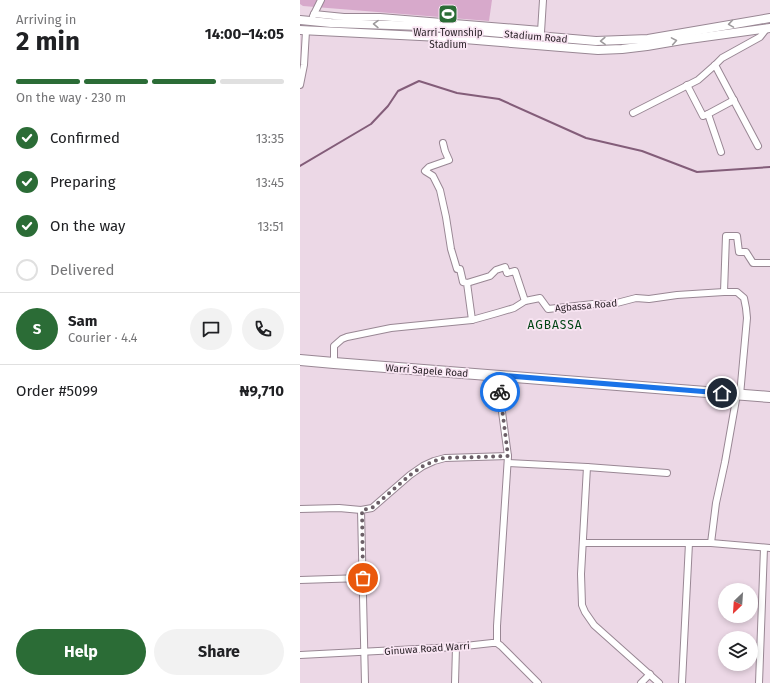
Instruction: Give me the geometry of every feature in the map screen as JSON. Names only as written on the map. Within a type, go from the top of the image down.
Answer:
[{"type":"highway","name":"Warri Sapele Road","points":[[300,360],[770,397]]},
{"type":"main road","name":"Stadium Road","points":[[300,20],[313,18],[331,24],[421,26],[541,33],[596,41],[648,39],[770,18]]},
{"type":"main road","name":"Stadium Road","points":[[303,31],[440,37],[598,50],[641,47],[768,28]]},
{"type":"street","points":[[313,18],[321,0]]},
{"type":"street","points":[[541,33],[543,0]]},
{"type":"street","points":[[633,113],[698,80],[722,58],[760,37],[768,28]]},
{"type":"street","points":[[300,85],[304,65],[303,31]]},
{"type":"street","points":[[715,65],[758,146]]},
{"type":"street","points":[[687,85],[703,116],[734,100]]},
{"type":"street","points":[[708,114],[721,152]]},
{"type":"street","points":[[443,142],[449,160],[429,167],[425,171],[433,176],[440,190],[451,249],[457,269],[460,269],[464,282],[467,283],[472,320]]},
{"type":"street","points":[[724,292],[726,236],[737,236],[739,252],[746,252],[752,263],[770,264]]},
{"type":"street","points":[[467,283],[490,276],[496,270],[505,267],[507,273],[515,271],[524,301]]},
{"type":"street","name":"Agbassa Road","points":[[334,363],[334,346],[342,339],[347,337],[404,326],[472,320],[514,308],[524,301],[540,298],[548,309],[593,304],[613,304],[636,298],[649,299],[677,295],[737,292],[744,298],[747,318],[739,395],[716,503],[711,543]]},
{"type":"street","points":[[497,375],[508,459],[496,644],[501,646],[538,683]]},
{"type":"street","points":[[300,509],[339,508],[362,510],[372,508],[410,475],[423,466],[444,458],[508,459],[668,473]]},
{"type":"street","points":[[588,467],[581,574],[582,605],[594,625],[659,683]]},
{"type":"street","points":[[362,510],[365,683]]},
{"type":"street","points":[[583,543],[711,543],[767,548],[759,683]]},
{"type":"street","points":[[682,683],[688,543]]},
{"type":"street","points":[[300,580],[363,578]]},
{"type":"street","name":"Ginuwa Road Warri","points":[[300,655],[456,647],[492,642],[496,644]]},
{"type":"street","points":[[455,683],[456,647]]},
{"type":"street","points":[[641,683],[650,674]]},
{"type":"shaded area","name":"Warri Township Stadium","points":[[300,0],[492,0],[489,21],[303,6],[300,4]]},
{"type":"waterway","points":[[300,166],[371,124],[388,106],[398,91],[419,81],[457,93],[499,99],[586,138],[642,151],[697,172],[770,167]]},
{"type":"way so far","points":[[363,578],[362,510],[372,508],[410,475],[423,466],[434,461],[444,458],[508,456],[500,392]]},
{"type":"place","name":"Warri Township Stadium","points":[[448,14]]},
{"type":"district","name":"AGBASSA","points":[[555,325]]},
{"type":"route","points":[[500,392],[497,375],[722,393]]}]
